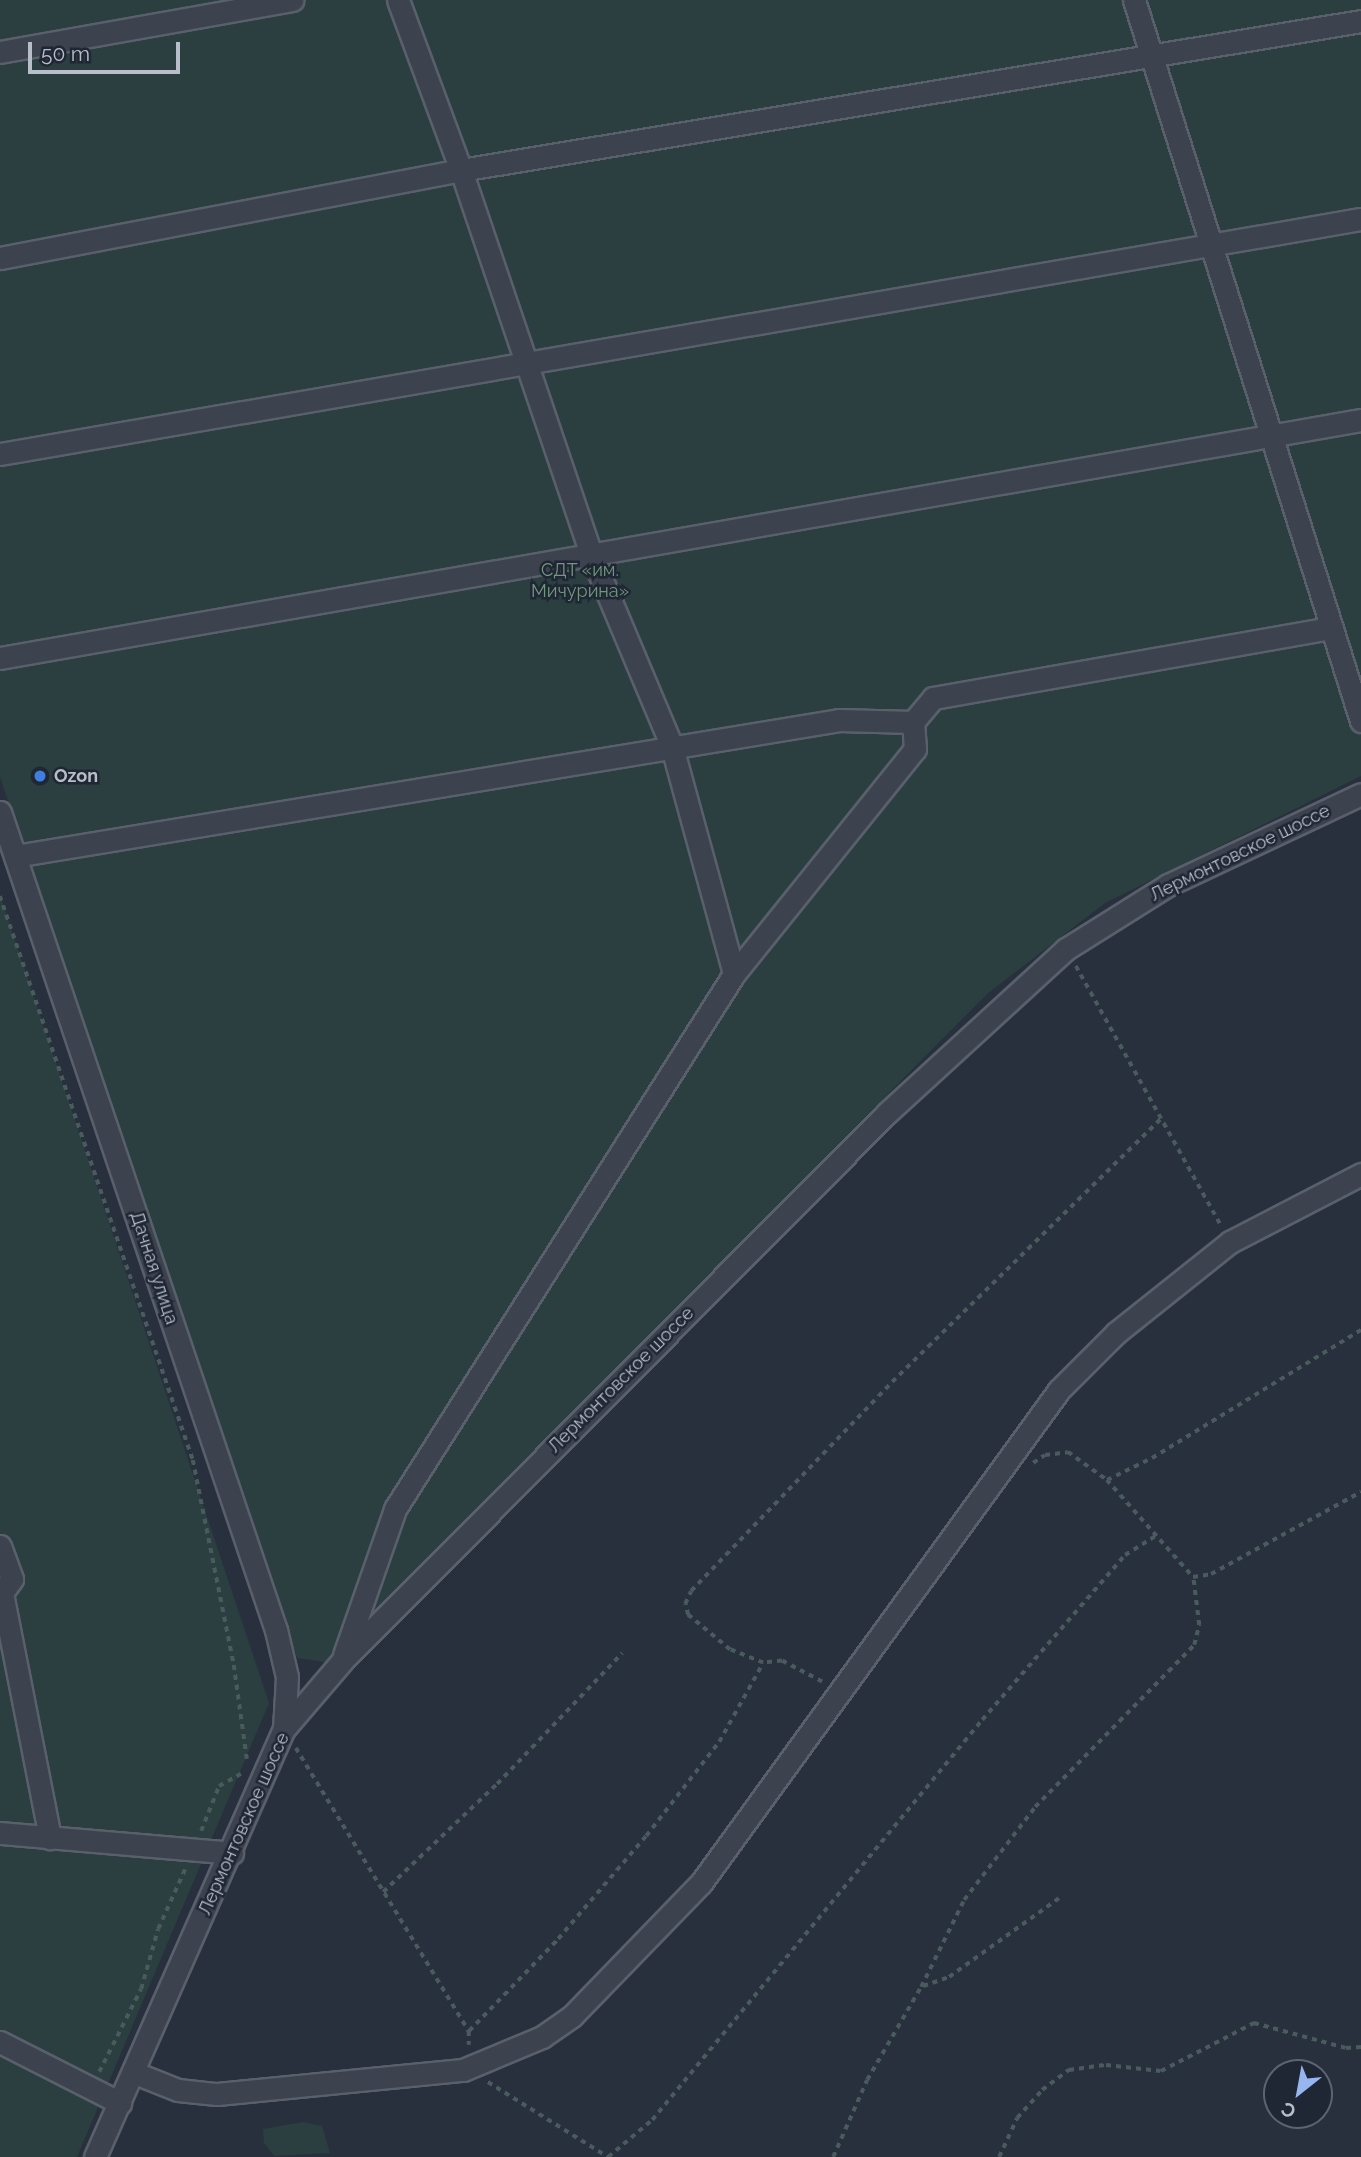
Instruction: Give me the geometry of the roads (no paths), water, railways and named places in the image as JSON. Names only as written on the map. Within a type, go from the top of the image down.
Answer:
[{"type":"street","points":[[0,52],[292,0]]},
{"type":"street","points":[[398,0],[461,170],[592,554],[672,747],[734,974]]},
{"type":"street","points":[[1134,0],[1361,721]]},
{"type":"street","points":[[0,258],[461,170],[1152,58],[1361,21]]},
{"type":"street","points":[[0,454],[1212,247],[1361,219]]},
{"type":"street","points":[[0,658],[1361,419]]},
{"type":"street","points":[[342,1661],[395,1509],[734,974],[915,749],[913,722],[933,698],[1332,628]]},
{"type":"street","points":[[15,856],[839,720],[913,722]]},
{"type":"street","name":"Лермонтовское шоссе","points":[[95,2157],[135,2073],[285,1729],[342,1661],[887,1114],[1066,949],[1168,885],[1361,794]]},
{"type":"street","name":"Дачная улица","points":[[0,812],[276,1629],[287,1676],[285,1729]]},
{"type":"street","points":[[135,2073],[177,2090],[218,2094],[463,2070],[542,2037],[572,2016],[626,1964],[701,1884],[1059,1390],[1116,1334],[1230,1242],[1361,1174]]},
{"type":"street","points":[[0,1546],[12,1579],[2,1593],[50,1838]]},
{"type":"street","points":[[0,1833],[232,1853]]},
{"type":"street","points":[[0,2042],[120,2103]]},
{"type":"place","name":"Ozon","points":[[40,776]]},
{"type":"park label","name":"СДТ «им. Мичурина»","points":[[580,581]]}]
